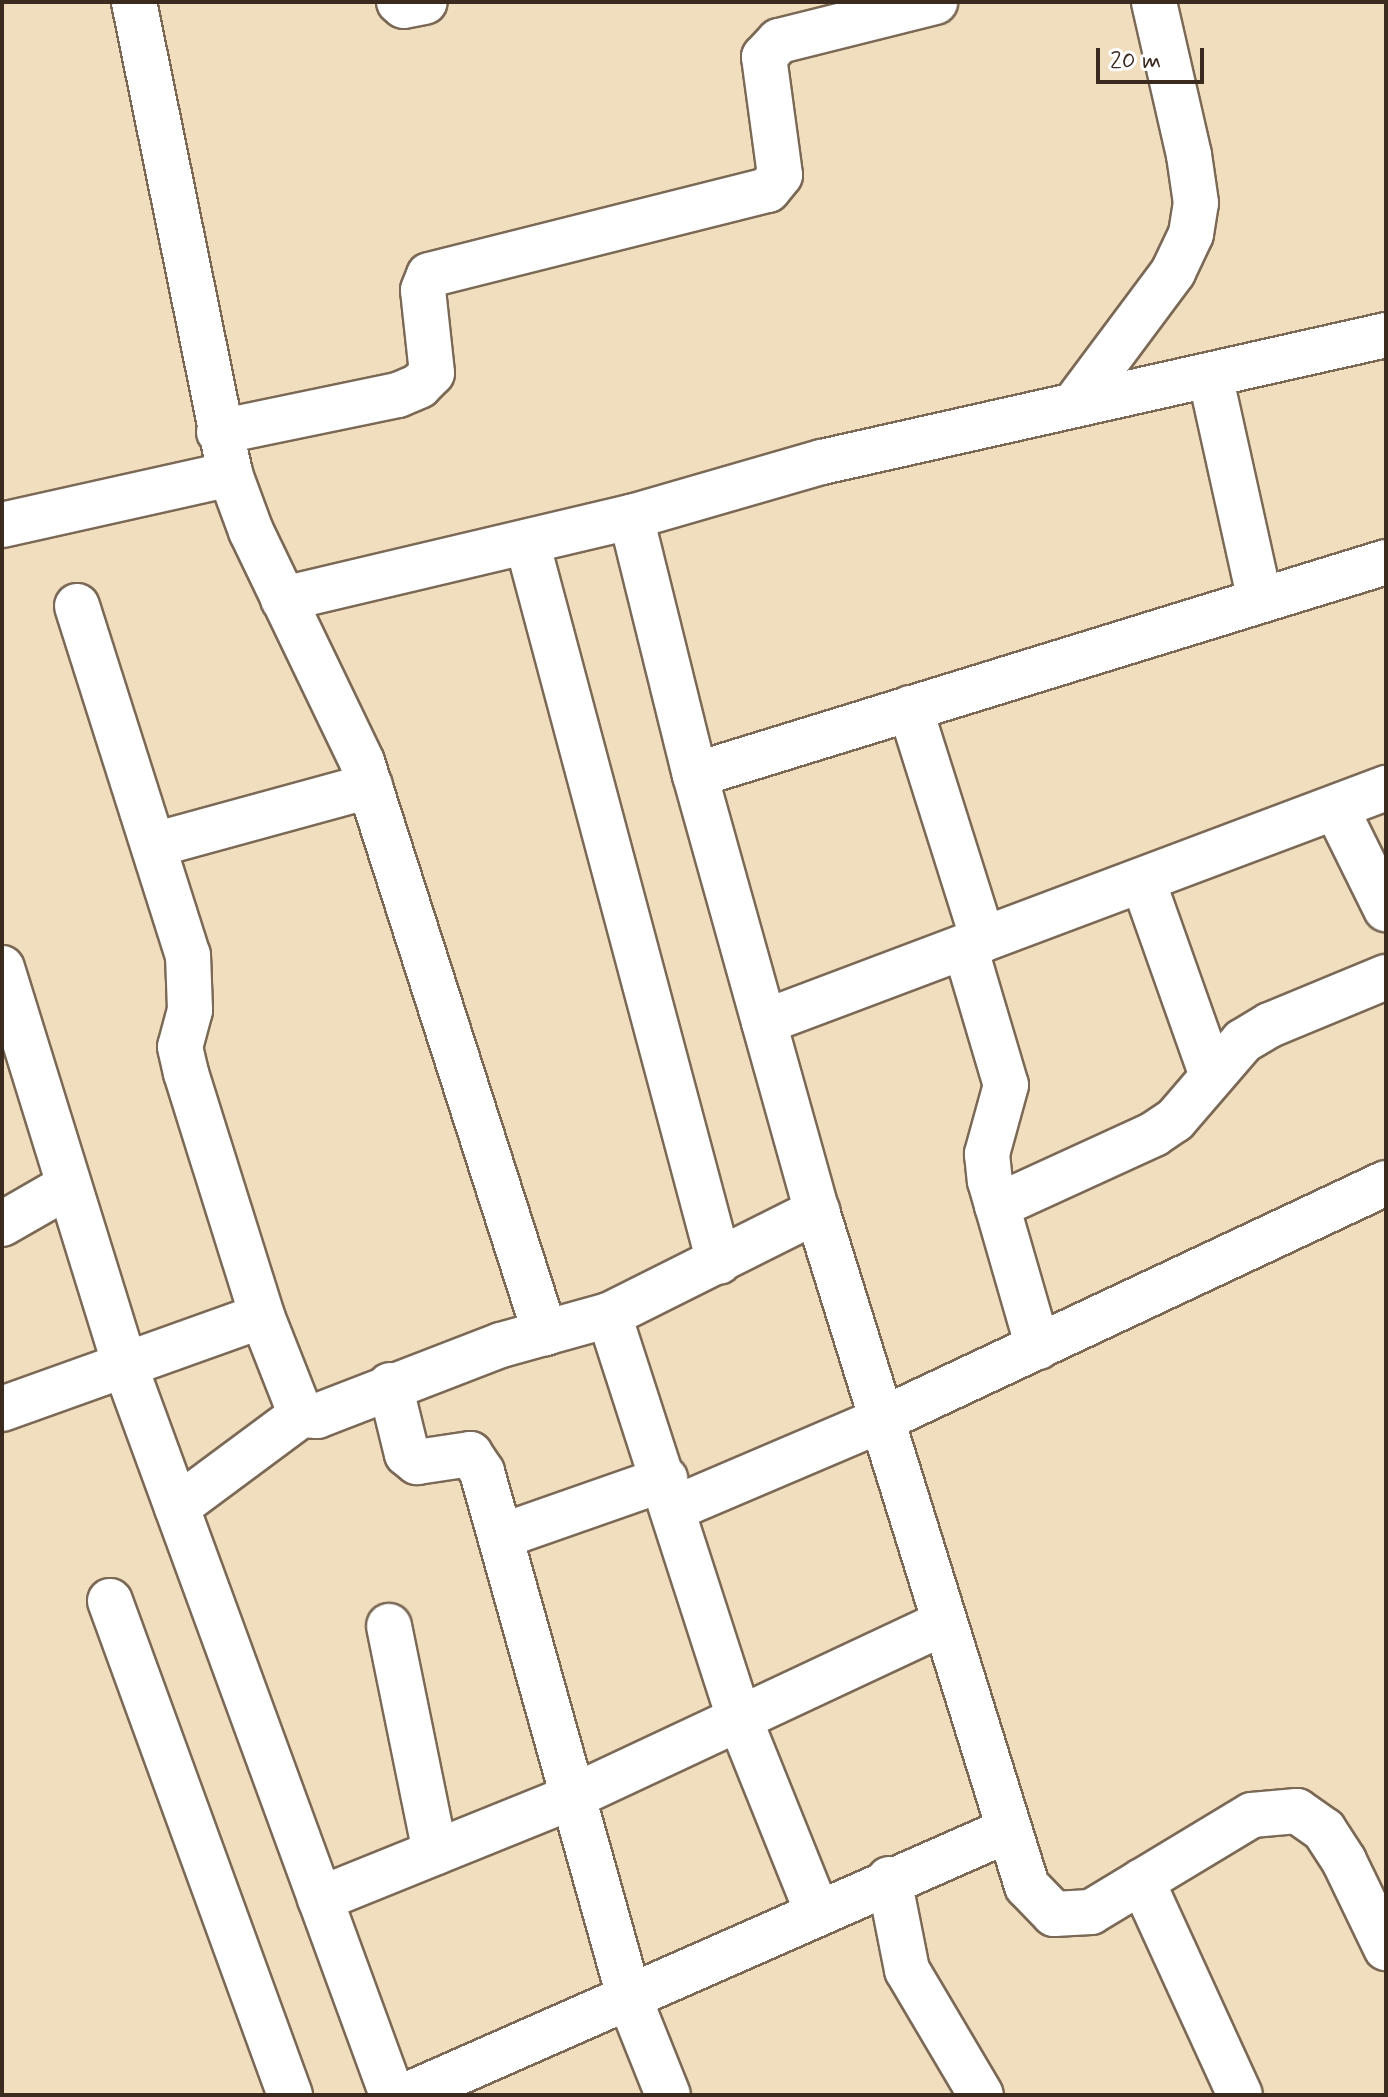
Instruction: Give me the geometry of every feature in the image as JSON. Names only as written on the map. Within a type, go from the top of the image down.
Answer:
[{"type":"street","points":[[134,2],[219,432],[230,474],[283,599],[342,711],[370,786],[545,1333]]},
{"type":"street","points":[[399,2],[404,6],[425,2]]},
{"type":"street","points":[[219,432],[398,395],[419,386],[432,373],[423,290],[429,275],[768,190],[780,175],[764,57],[800,18],[935,2]]},
{"type":"street","points":[[1074,405],[1173,272],[1191,234],[1196,203],[1189,155],[1154,2]]},
{"type":"street","points":[[283,599],[631,517],[822,462],[1386,335]]},
{"type":"street","points":[[1210,375],[1260,601]]},
{"type":"street","points":[[2,525],[230,474]]},
{"type":"street","points":[[631,517],[695,775],[817,1211],[1006,1831],[1027,1886],[1054,1914],[1091,1912],[1252,1815],[1297,1811],[1324,1830],[1344,1861],[1386,1948]]},
{"type":"street","points":[[527,542],[719,1262]]},
{"type":"street","points":[[695,775],[1386,562]]},
{"type":"street","points":[[77,606],[188,955],[190,1010],[180,1047],[262,1316],[301,1415]]},
{"type":"street","points":[[910,708],[974,944],[1006,1085],[987,1154],[997,1206],[1038,1347]]},
{"type":"street","points":[[154,845],[370,786]]},
{"type":"street","points":[[764,1022],[1386,788]]},
{"type":"street","points":[[1336,808],[1386,909]]},
{"type":"street","points":[[1143,881],[1212,1076]]},
{"type":"street","points":[[2,968],[18,1088],[68,1186],[124,1363],[392,2095]]},
{"type":"street","points":[[997,1206],[1154,1134],[1175,1120],[1243,1041],[1270,1025],[1386,977]]},
{"type":"street","points":[[502,1536],[670,1494],[881,1420],[1386,1183]]},
{"type":"street","points":[[2,1224],[68,1186]]},
{"type":"street","points":[[177,1507],[301,1415],[317,1416],[390,1385],[609,1315],[817,1211]]},
{"type":"street","points":[[609,1315],[670,1494],[740,1720],[817,1912]]},
{"type":"street","points":[[2,1409],[262,1316]]},
{"type":"street","points":[[390,1385],[407,1454],[417,1462],[470,1454],[482,1472],[630,2000],[668,2095]]},
{"type":"street","points":[[110,1601],[290,2095]]},
{"type":"street","points":[[320,1899],[572,1797],[943,1623]]},
{"type":"street","points":[[389,1626],[435,1852]]},
{"type":"street","points":[[407,2095],[630,2000],[889,1879],[1006,1831]]},
{"type":"street","points":[[889,1879],[907,1970],[981,2095]]},
{"type":"street","points":[[1142,1881],[1240,2095]]}]
